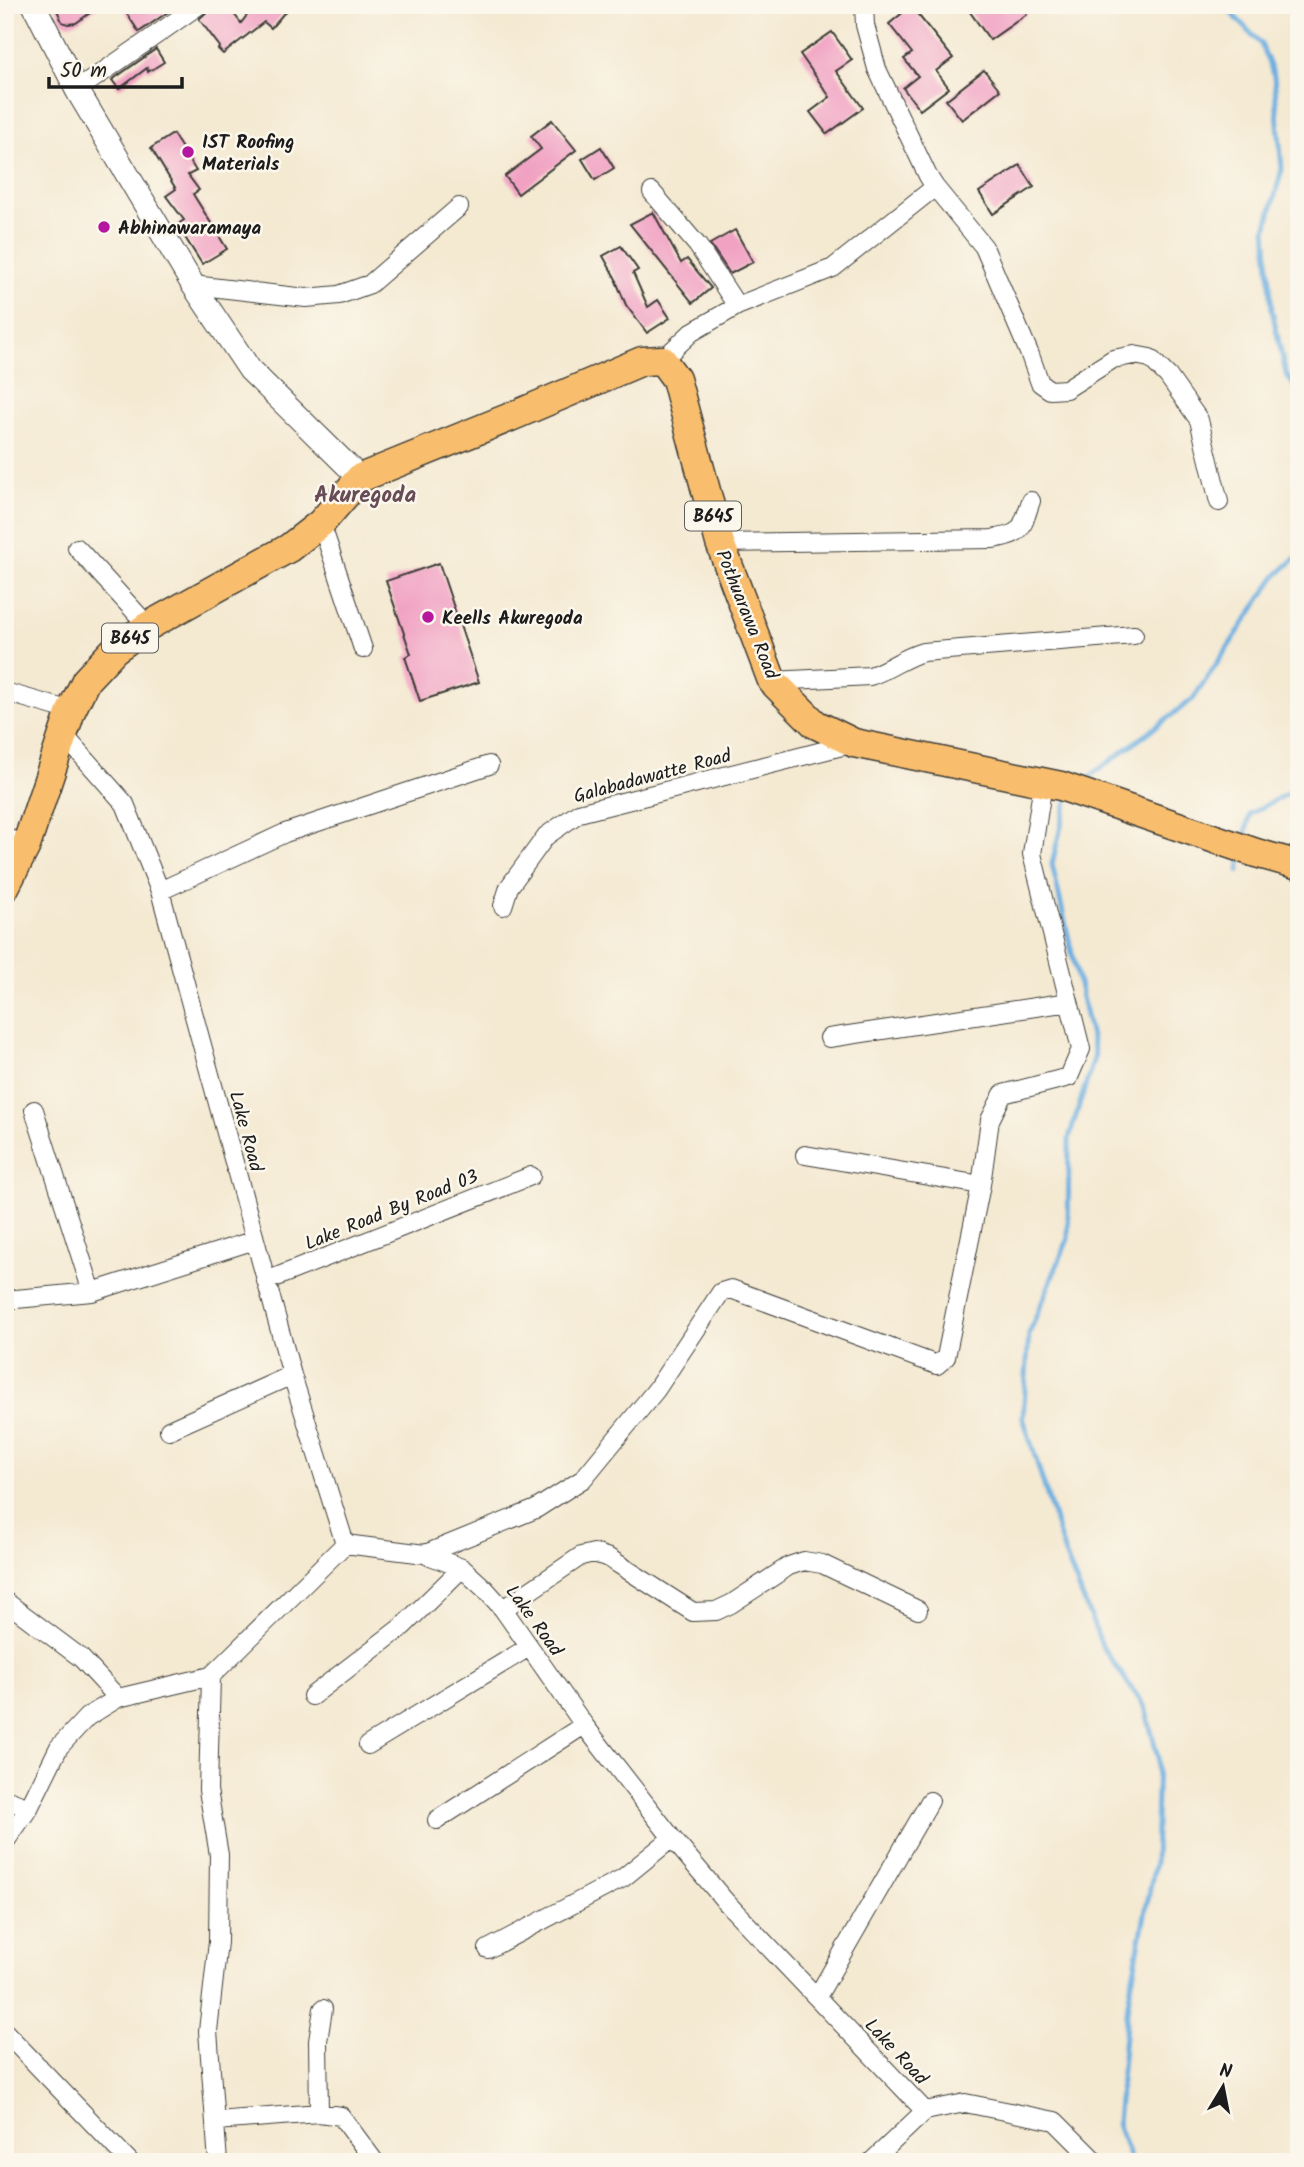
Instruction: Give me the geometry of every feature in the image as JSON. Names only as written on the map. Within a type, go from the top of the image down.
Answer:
[{"type":"main road","name":"B645","points":[[5,887],[15,841],[86,680],[115,649],[148,626],[289,548],[321,523],[360,478],[642,360],[662,360]]},
{"type":"main road","name":"Pothuarawa Road","points":[[662,360],[676,379],[720,544],[772,681],[815,724],[854,743],[1052,785],[1099,798],[1256,853],[1299,865]]},
{"type":"street","points":[[34,5],[76,90],[193,285],[250,370],[360,478]]},
{"type":"street","points":[[76,90],[199,5]]},
{"type":"street","points":[[864,5],[865,24],[877,69],[934,187],[984,247],[1040,383],[1050,390],[1066,389],[1114,359],[1134,355],[1150,358],[1168,376],[1199,420],[1219,502]]},
{"type":"street","points":[[662,360],[692,332],[737,306],[833,268],[934,187]]},
{"type":"street","points":[[652,192],[698,246],[737,306]]},
{"type":"street","points":[[193,285],[306,298],[339,295],[370,284],[459,206]]},
{"type":"street","points":[[720,544],[992,539],[1013,536],[1022,528],[1031,501]]},
{"type":"street","points":[[321,523],[363,649]]},
{"type":"street","points":[[77,548],[148,626]]},
{"type":"street","points":[[772,681],[870,676],[882,673],[910,656],[923,652],[1134,635]]},
{"type":"street","points":[[5,692],[67,722]]},
{"type":"street","name":"Lake Road","points":[[67,722],[125,804],[160,891],[292,1375],[345,1544],[425,1554],[461,1568],[485,1589],[503,1609],[584,1725],[672,1839],[725,1901],[925,2110],[965,2103],[1055,2121],[1096,2162]]},
{"type":"street","name":"Galabadawatte Road","points":[[503,906],[509,887],[546,836],[579,813],[854,743]]},
{"type":"street","points":[[160,891],[285,833],[489,765]]},
{"type":"street","points":[[425,1554],[536,1509],[583,1479],[656,1390],[721,1292],[731,1289],[937,1364],[946,1357],[981,1185],[990,1120],[1003,1094],[1069,1077],[1081,1049],[1032,854],[1052,785]]},
{"type":"street","points":[[830,1038],[1069,1002]]},
{"type":"street","points":[[34,1110],[92,1292]]},
{"type":"street","points":[[805,1155],[981,1185]]},
{"type":"street","name":"Lake Road By Road 03","points":[[266,1280],[531,1176]]},
{"type":"street","points":[[5,1300],[92,1292],[255,1240]]},
{"type":"street","points":[[169,1430],[292,1375]]},
{"type":"street","points":[[5,1842],[29,1808],[59,1747],[87,1717],[118,1698],[211,1676],[345,1544]]},
{"type":"street","points":[[503,1609],[581,1556],[594,1553],[609,1558],[693,1612],[716,1611],[789,1566],[804,1561],[822,1564],[918,1610]]},
{"type":"street","points":[[312,1696],[402,1626],[461,1568]]},
{"type":"street","points":[[5,1601],[81,1658],[118,1698]]},
{"type":"street","points":[[368,1745],[529,1647]]},
{"type":"street","points":[[211,1676],[208,1790],[219,1855],[218,1942],[208,2031],[218,2162]]},
{"type":"street","points":[[437,1820],[584,1725]]},
{"type":"street","points":[[5,1799],[29,1808]]},
{"type":"street","points":[[817,1997],[930,1801]]},
{"type":"street","points":[[488,1949],[624,1878],[672,1839]]},
{"type":"street","points":[[319,2113],[318,2041],[323,2009]]},
{"type":"street","points":[[5,2032],[130,2162]]},
{"type":"street","points":[[871,2162],[888,2154],[925,2110]]},
{"type":"street","points":[[216,2121],[319,2113],[341,2116],[375,2162]]},
{"type":"building","points":[[55,5],[101,5],[76,23],[68,24],[62,22]]},
{"type":"building","points":[[121,5],[178,5],[139,32]]},
{"type":"building","points":[[210,5],[227,5],[241,23],[255,5],[291,5],[271,28],[264,22],[223,54],[199,19],[209,10]]},
{"type":"building","points":[[965,5],[1021,5],[1027,14],[990,40]]},
{"type":"building","points":[[911,6],[953,58],[936,71],[949,88],[920,110],[903,88],[918,76],[904,59],[912,53],[889,24]]},
{"type":"building","points":[[832,32],[852,60],[836,71],[863,108],[827,134],[810,112],[830,97],[800,54]]},
{"type":"building","points":[[156,49],[164,62],[148,72],[147,68],[119,89],[112,80]]},
{"type":"building","points":[[984,70],[1000,90],[962,120],[946,100]]},
{"type":"building","points":[[552,120],[576,150],[518,194],[505,176],[541,149],[531,136]]},
{"type":"building","points":[[173,134],[196,171],[188,175],[199,190],[193,194],[227,249],[202,264],[177,225],[184,220],[166,196],[176,189],[151,148]]},
{"type":"building","points":[[601,147],[614,168],[595,180],[582,159]]},
{"type":"building","points":[[1020,165],[1034,187],[993,214],[979,192]]},
{"type":"building","points":[[653,212],[681,263],[687,259],[711,288],[693,303],[630,224]]},
{"type":"building","points":[[735,230],[753,262],[730,274],[710,244]]},
{"type":"building","points":[[621,246],[638,270],[633,273],[648,307],[658,300],[670,318],[647,333],[626,305],[603,256]]},
{"type":"building","name":"Keells Akuregoda","points":[[439,563],[479,682],[420,701],[405,657],[411,654],[386,581]]},
{"type":"waterway","points":[[1224,5],[1261,44],[1274,76],[1282,169],[1266,229],[1272,311],[1286,374],[1299,393]]},
{"type":"waterway","points":[[1081,783],[1193,699],[1275,577],[1299,555]]},
{"type":"waterway","points":[[1244,841],[1250,814],[1290,792],[1299,790]]},
{"type":"waterway","points":[[1068,797],[1052,864],[1095,1055],[1069,1138],[1068,1239],[1029,1334],[1023,1417],[1065,1554],[1103,1648],[1145,1707],[1158,1758],[1155,1863],[1128,2002],[1117,2123],[1131,2162]]},
{"type":"waterway","points":[[1239,871],[1241,857]]},
{"type":"place","name":"IST Roofing Materials","points":[[188,152]]},
{"type":"place","name":"Abhinawaramaya","points":[[104,227]]},
{"type":"place","name":"Keells Akuregoda","points":[[428,617]]},
{"type":"district","name":"Akuregoda","points":[[365,494]]}]
